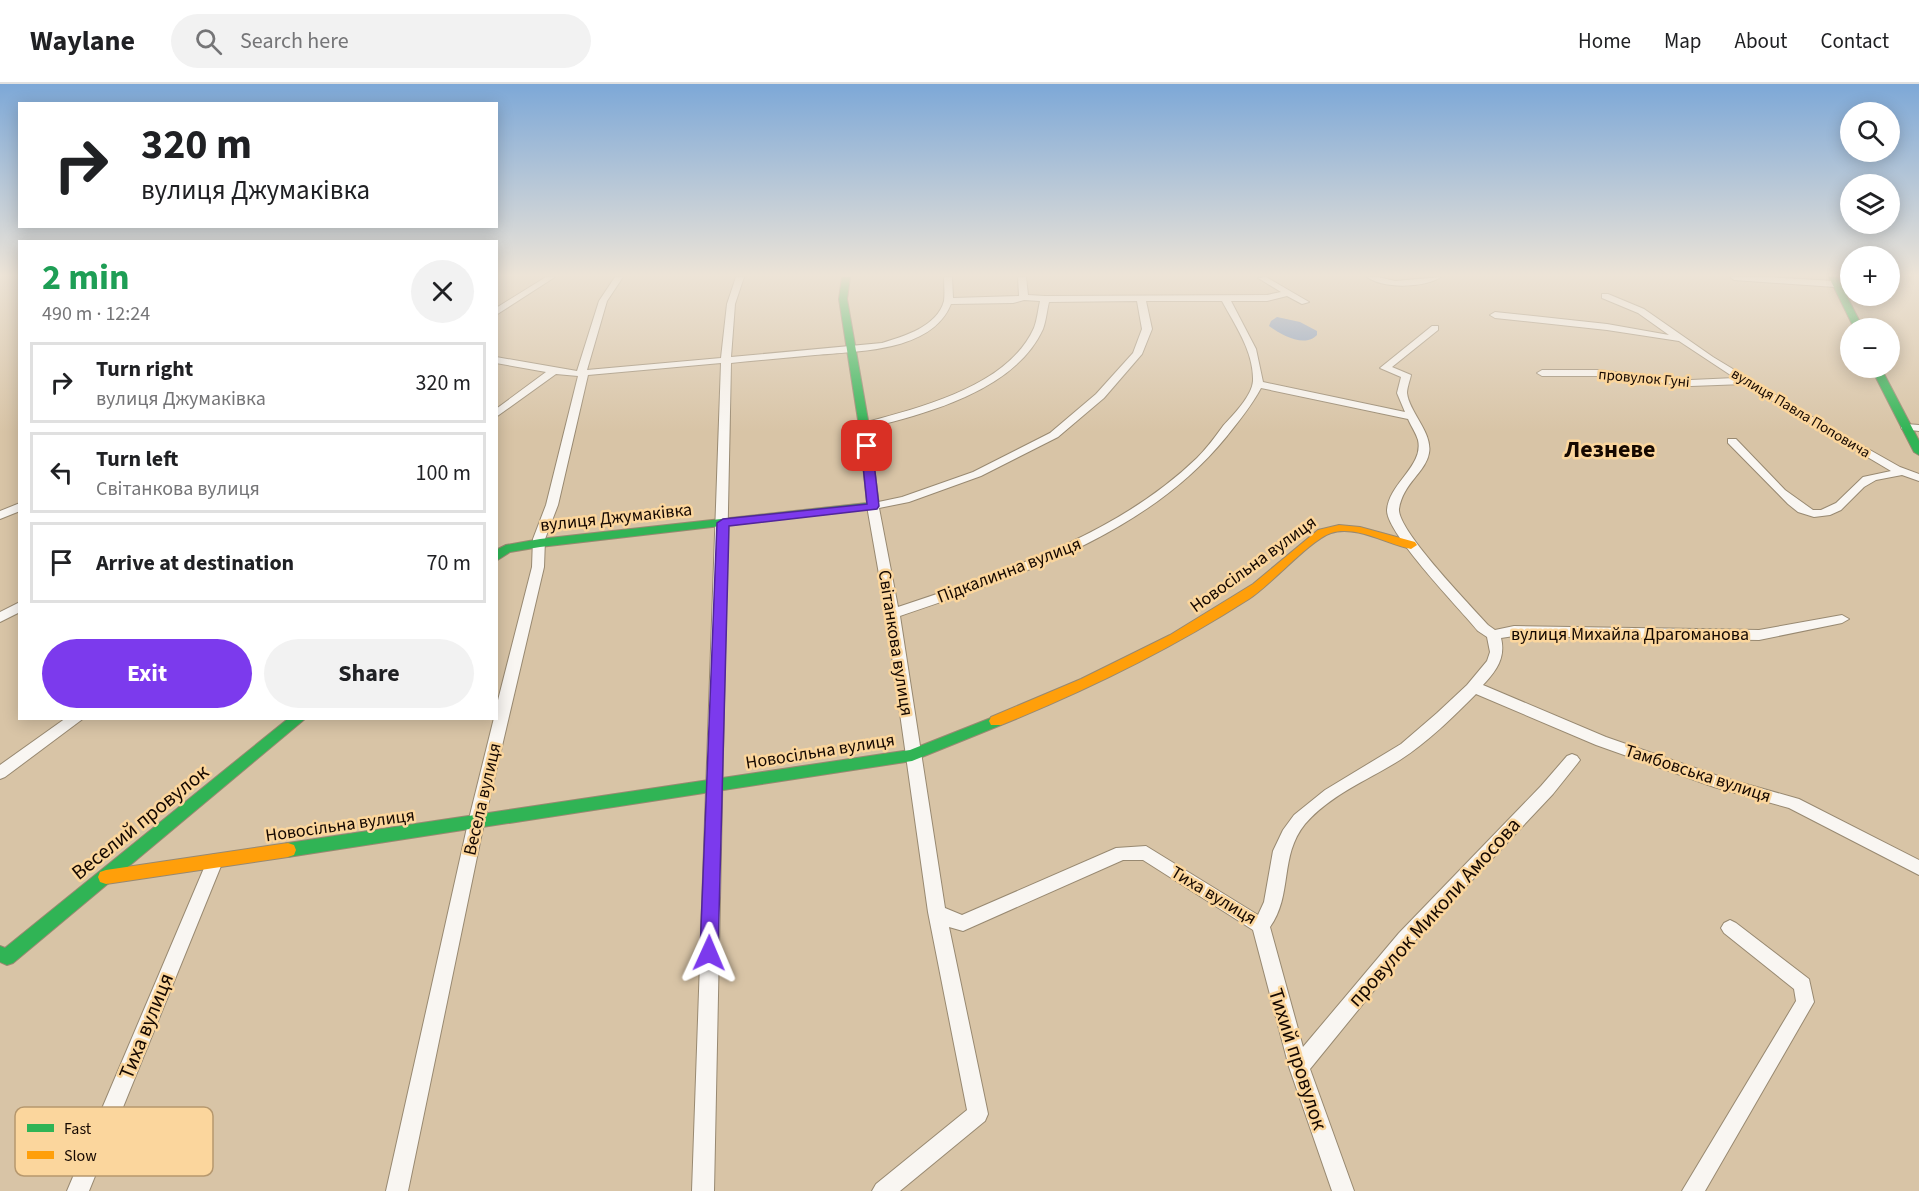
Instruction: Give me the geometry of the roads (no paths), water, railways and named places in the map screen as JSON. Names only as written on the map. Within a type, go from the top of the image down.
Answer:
[{"type":"street","name":"Весела вулиця","points":[[397,1191],[476,823],[538,567],[539,539],[552,506],[584,373],[581,369],[594,329]]},
{"type":"street","points":[[702,1191],[729,329]]},
{"type":"street","name":"Світанкова вулиця","points":[[848,329],[864,426],[873,506],[893,614],[937,912],[978,1114],[883,1191]]},
{"type":"street","points":[[498,360],[554,371],[584,373],[883,346],[925,329]]},
{"type":"street","points":[[864,426],[934,407],[987,382],[1026,349],[1037,329]]},
{"type":"street","name":"вулиця Джумаківка","points":[[500,552],[540,543],[873,506],[905,500],[977,474],[1054,435],[1100,396],[1137,354],[1148,329]]},
{"type":"street","points":[[1240,329],[1256,360],[1258,384],[1413,417]]},
{"type":"street","name":"вулиця Михайла Драгоманова","points":[[1434,329],[1385,368],[1406,375],[1402,393],[1423,440],[1424,453],[1416,468],[1400,487],[1393,511],[1398,526],[1411,545],[1483,628],[1493,635],[1514,632],[1759,634],[1842,619]]},
{"type":"street","name":"вулиця Павла Поповича","points":[[1616,329],[1687,342]]},
{"type":"street","name":"вулиця Павла Поповича","points":[[1667,329],[1818,424],[1903,472],[1919,478]]},
{"type":"street","points":[[498,413],[554,371]]},
{"type":"street","name":"провулок Гуні","points":[[1542,373],[1597,373],[1691,383],[1747,381]]},
{"type":"street","points":[[1882,378],[1912,427],[1919,452]]},
{"type":"street","name":"Підкалинна вулиця","points":[[893,614],[1063,553],[1129,516],[1196,467],[1231,425],[1258,384]]},
{"type":"street","points":[[1732,441],[1793,502],[1808,513],[1820,514],[1842,504],[1861,483],[1871,478],[1903,472]]},
{"type":"street","points":[[0,515],[18,507]]},
{"type":"street","name":"Новосільна вулиця","points":[[106,877],[476,823],[912,755],[1066,693],[1194,628],[1255,589],[1325,530],[1345,527],[1360,529],[1392,542],[1411,545]]},
{"type":"street","points":[[0,618],[18,607]]},
{"type":"street","name":"Тиха вулиця","points":[[937,912],[951,920],[963,923],[1122,853],[1146,853],[1261,925],[1270,915],[1276,892],[1279,859],[1299,819],[1322,800],[1408,747],[1474,687],[1491,668],[1497,652],[1493,635]]},
{"type":"street","name":"Тамбовська вулиця","points":[[1474,687],[1601,741],[1719,783],[1793,803],[1919,868]]},
{"type":"street","points":[[0,773],[74,720]]},
{"type":"street","name":"Веселий провулок","points":[[4,956],[106,877],[297,720]]},
{"type":"street","name":"провулок Миколи Амосова","points":[[1299,1067],[1405,939],[1547,790],[1572,760]]},
{"type":"street","name":"Тиха вулиця","points":[[113,1107],[214,861]]},
{"type":"street","name":"Тихий провулок","points":[[1261,925],[1274,987],[1342,1191]]},
{"type":"street","points":[[1693,1191],[1805,1002],[1803,985],[1730,928]]},
{"type":"street","name":"Тиха вулиця","points":[[78,1191],[84,1176]]},
{"type":"water","points":[[1273,329],[1313,329],[1317,331],[1317,335],[1312,339],[1300,340]]},
{"type":"district","name":"Лезневе","points":[[1610,449]]}]
